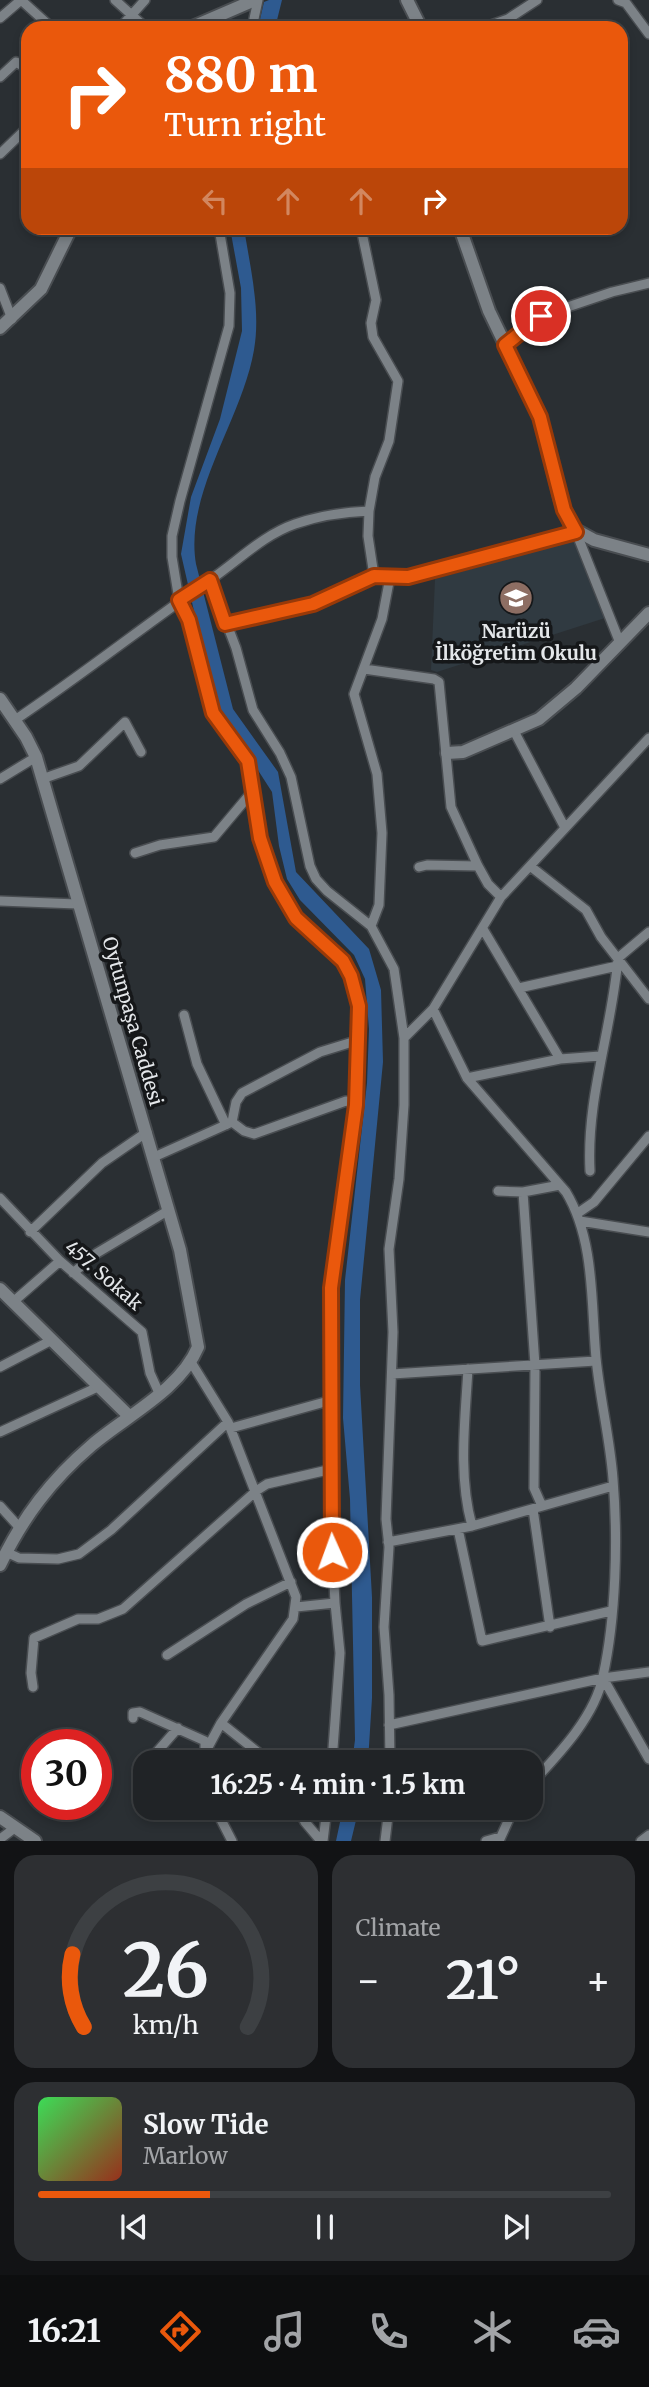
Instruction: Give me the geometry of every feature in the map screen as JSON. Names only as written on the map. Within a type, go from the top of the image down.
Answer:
[{"type":"street","points":[[0,18],[21,0],[44,21]]},
{"type":"street","points":[[116,0],[138,21]]},
{"type":"street","points":[[125,21],[145,0]]},
{"type":"street","points":[[206,21],[256,0]]},
{"type":"street","points":[[253,21],[256,0]]},
{"type":"street","points":[[407,0],[418,21]]},
{"type":"street","points":[[502,21],[537,0]]},
{"type":"street","points":[[618,0],[626,3],[649,34]]},
{"type":"street","points":[[0,77],[16,62],[21,65]]},
{"type":"street","points":[[0,154],[21,134]]},
{"type":"street","points":[[0,328],[41,289],[68,235]]},
{"type":"street","points":[[220,235],[230,293],[229,326],[172,536],[172,557],[179,600],[189,620],[213,713],[248,761],[256,796],[255,814],[260,838],[275,882],[296,918],[330,947],[351,976],[359,1006],[356,1105],[331,1288],[335,1603],[340,1653],[332,1750]]},
{"type":"street","points":[[362,235],[376,300],[372,323],[373,337],[398,381],[389,441],[375,477],[369,511],[368,536],[374,576]]},
{"type":"street","points":[[462,235],[485,300],[540,417],[564,510],[576,532],[620,643]]},
{"type":"street","points":[[505,345],[541,316],[612,292],[649,283]]},
{"type":"street","points":[[0,288],[12,319]]},
{"type":"street","points":[[15,720],[93,667],[246,552],[293,525],[326,516],[369,511]]},
{"type":"street","points":[[225,624],[313,604],[374,576],[408,577],[450,568],[576,532],[649,555]]},
{"type":"street","points":[[371,926],[380,896],[382,833],[377,774],[354,694],[382,619],[390,577]]},
{"type":"street","points":[[210,580],[236,648],[253,710],[280,753],[290,777],[310,866],[316,879],[371,926],[394,969],[404,1038],[404,1105],[399,1179],[389,1249],[392,1374],[384,1627],[390,1750]]},
{"type":"street","points":[[447,752],[463,752],[549,713],[649,613]]},
{"type":"street","points":[[364,668],[439,682],[451,807],[478,866],[488,884],[501,897]]},
{"type":"street","name":"Oytunpaşa Caddesi","points":[[0,699],[36,757],[134,1100],[147,1132],[197,1328],[198,1348],[191,1362]]},
{"type":"street","points":[[42,779],[79,766],[125,722],[141,752]]},
{"type":"street","points":[[514,731],[564,826]]},
{"type":"street","points":[[404,1038],[433,1009],[501,897],[564,826],[649,738]]},
{"type":"street","points":[[0,779],[36,757]]},
{"type":"street","points":[[135,853],[160,845],[214,837],[251,793],[256,796]]},
{"type":"street","points":[[419,867],[427,864],[478,866]]},
{"type":"street","points":[[530,866],[586,910],[618,962],[649,999]]},
{"type":"street","points":[[0,901],[77,905]]},
{"type":"street","points":[[484,929],[560,1059]]},
{"type":"street","points":[[519,988],[618,962],[649,932]]},
{"type":"street","points":[[590,1171],[589,1142],[600,1056],[618,962]]},
{"type":"street","points":[[433,1009],[467,1078],[559,1185],[579,1217],[589,1275],[596,1361],[613,1486],[611,1611],[603,1678],[577,1732],[543,1770]]},
{"type":"street","points":[[184,1015],[197,1064],[229,1123],[254,1134],[346,1101],[356,1105]]},
{"type":"street","points":[[154,1157],[229,1123],[242,1093],[320,1052],[359,1040]]},
{"type":"street","points":[[467,1078],[560,1059],[600,1056]]},
{"type":"street","points":[[30,1232],[102,1163],[147,1132]]},
{"type":"street","points":[[579,1217],[646,1146],[649,1136]]},
{"type":"street","points":[[498,1191],[523,1192],[559,1185]]},
{"type":"street","points":[[523,1192],[535,1365],[534,1488],[550,1627]]},
{"type":"street","name":"457. Sokak","points":[[0,1198],[60,1261],[142,1332],[150,1373],[159,1393]]},
{"type":"street","points":[[73,1273],[97,1253],[169,1210]]},
{"type":"street","points":[[579,1217],[649,1232]]},
{"type":"street","points":[[13,1302],[60,1261]]},
{"type":"street","points":[[1,1291],[129,1416]]},
{"type":"street","points":[[0,1367],[51,1340]]},
{"type":"street","points":[[392,1374],[596,1361]]},
{"type":"street","points":[[0,1565],[35,1502],[63,1471],[159,1393],[191,1362],[230,1425],[291,1582],[296,1607],[293,1619],[205,1748]]},
{"type":"street","points":[[468,1369],[464,1445],[466,1504],[472,1526]]},
{"type":"street","points":[[0,1432],[100,1386]]},
{"type":"street","points":[[6,1552],[19,1558],[58,1559],[79,1554],[111,1530],[230,1425],[332,1400]]},
{"type":"street","points":[[33,1688],[31,1661],[34,1639],[69,1622],[98,1619],[123,1609],[267,1484],[332,1469]]},
{"type":"street","points":[[388,1542],[472,1526],[613,1486]]},
{"type":"street","points":[[0,1506],[19,1527]]},
{"type":"street","points":[[458,1529],[482,1641],[611,1611]]},
{"type":"street","points":[[167,1655],[246,1604],[291,1582]]},
{"type":"street","points":[[296,1607],[335,1603]]},
{"type":"street","points":[[389,1725],[603,1678],[649,1672]]},
{"type":"street","points":[[603,1678],[649,1759]]},
{"type":"street","points":[[133,1718],[134,1713],[140,1712],[205,1741],[205,1748]]},
{"type":"street","points":[[221,1723],[255,1750]]},
{"type":"street","points":[[159,1750],[178,1728]]},
{"type":"street","points":[[0,1817],[35,1841]]},
{"type":"street","points":[[221,1820],[232,1841]]},
{"type":"street","points":[[304,1820],[322,1841]]},
{"type":"street","points":[[322,1841],[325,1820]]},
{"type":"street","points":[[384,1841],[388,1820]]},
{"type":"street","points":[[486,1841],[499,1839],[508,1820]]},
{"type":"street","points":[[0,1839],[16,1827]]},
{"type":"street","points":[[641,1841],[649,1835]]},
{"type":"shaded area","name":"Narüzü İlköğretim Okulu","points":[[572,541],[577,542],[605,618],[437,672],[431,670],[435,579]]},
{"type":"water","points":[[282,0],[277,21],[260,21],[264,2]]},
{"type":"water","points":[[231,235],[245,235],[254,289],[256,335],[248,376],[198,510],[196,564],[233,709],[278,772],[296,872],[369,949],[381,990],[383,1062],[360,1300],[360,1385],[372,1597],[372,1698],[369,1750],[354,1750],[350,1499],[343,1418],[345,1280],[367,1083],[369,1029],[365,979],[354,955],[300,900],[287,879],[279,846],[272,792],[215,703],[181,554],[191,497],[220,419],[242,331],[241,288]]},
{"type":"water","points":[[340,1820],[356,1820],[351,1841],[336,1841]]},
{"type":"place","name":"Narüzü İlköğretim Okulu","points":[[516,598]]},
{"type":"route","points":[[332,1552],[331,1288],[356,1105],[361,1027],[359,1006],[351,976],[343,961],[296,918],[275,882],[260,838],[255,814],[256,796],[248,761],[213,713],[189,620],[179,600],[210,580],[225,624],[284,608],[313,604],[362,579],[382,575],[408,577],[450,568],[576,532],[561,501],[549,443],[534,401],[505,345],[541,316]]}]
